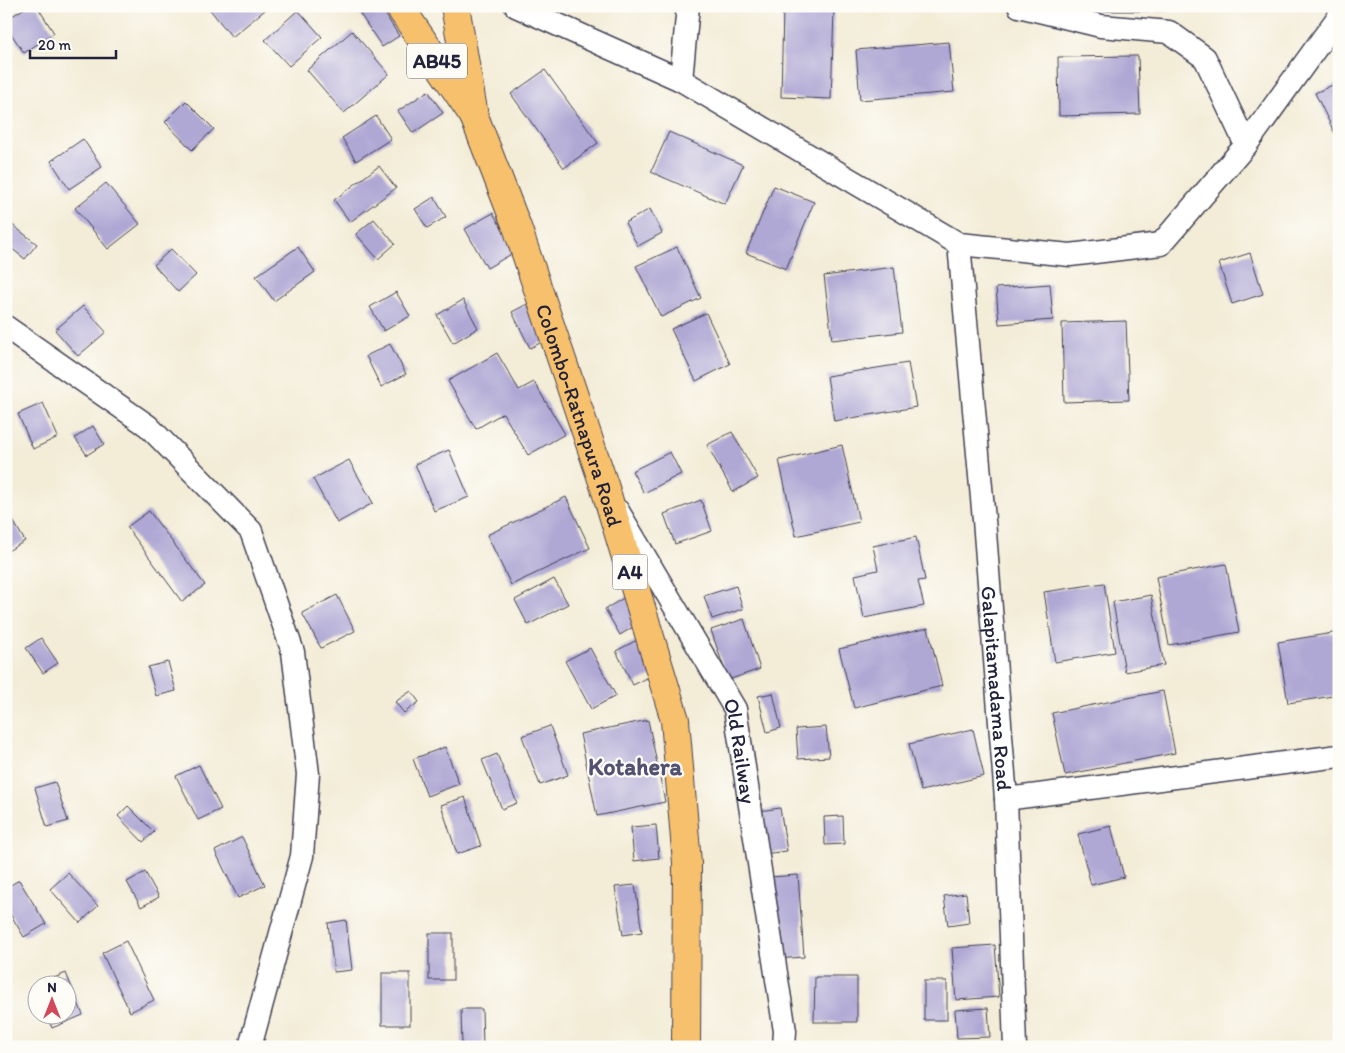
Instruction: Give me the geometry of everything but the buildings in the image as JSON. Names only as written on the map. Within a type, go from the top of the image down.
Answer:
[{"type":"main road","name":"AB45","points":[[399,6],[474,116]]},
{"type":"main road","name":"A4","points":[[455,6],[474,116]]},
{"type":"main road","name":"Colombo-Ratnapura Road","points":[[474,116],[517,227],[605,488],[675,720],[687,863],[686,1047]]},
{"type":"street","points":[[516,6],[681,80],[959,244],[1070,255],[1161,244],[1246,145],[1339,16]]},
{"type":"street","points":[[681,80],[688,6]]},
{"type":"street","points":[[1019,6],[1101,26],[1169,32],[1205,58],[1246,145]]},
{"type":"street","name":"Galapitamadama Road","points":[[959,244],[1006,799],[1339,756]]},
{"type":"street","points":[[6,327],[148,426],[251,531],[293,652],[308,774],[302,856],[250,1047]]},
{"type":"street","name":"Old Railway","points":[[605,488],[735,709],[785,1031],[784,1047]]},
{"type":"street","points":[[1006,799],[1015,1047]]},
{"type":"district","name":"Kotahera","points":[[635,766]]}]
